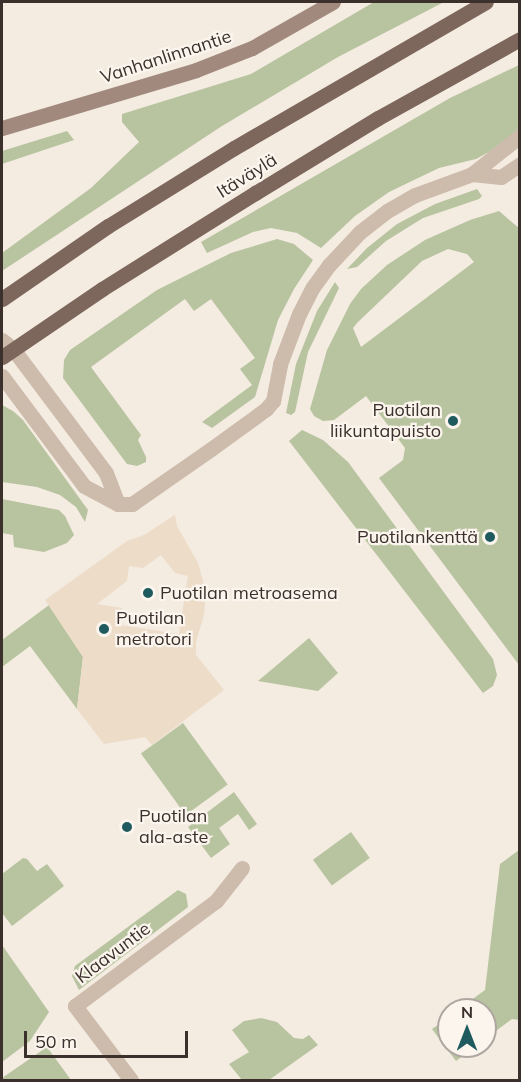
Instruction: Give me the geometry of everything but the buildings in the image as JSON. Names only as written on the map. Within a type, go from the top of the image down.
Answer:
[{"type":"main road","name":"Vanhanlinnantie","points":[[2,128],[196,70],[272,38],[333,2]]},
{"type":"main road","name":"Itäväylä","points":[[2,299],[108,226],[234,148],[479,5]]},
{"type":"main road","name":"Itäväylä","points":[[5,349],[255,193],[519,39]]},
{"type":"street","points":[[2,376],[84,486],[118,504],[132,504],[147,496],[266,409],[273,401],[280,364],[299,314],[313,287],[329,265],[360,232],[387,211],[415,195],[471,174],[519,136]]},
{"type":"street","points":[[471,174],[501,177],[519,164]]},
{"type":"street","points":[[5,349],[106,473],[118,504]]},
{"type":"street","name":"Klaavuntie","points":[[131,1080],[75,1006],[216,901],[242,868]]},
{"type":"green space","points":[[374,2],[444,2],[338,57],[222,126],[2,271],[2,253],[91,188],[139,142],[122,122],[122,114],[251,74]]},
{"type":"green space","points":[[519,65],[519,130],[489,152],[476,159],[439,168],[389,192],[355,216],[321,248],[297,233],[271,228],[253,232],[207,253],[201,242],[450,98]]},
{"type":"green space","points":[[67,131],[74,140],[2,164],[2,151]]},
{"type":"green space","points":[[477,189],[482,196],[479,199],[423,218],[386,241],[357,267],[347,269],[367,248],[397,224],[435,204]]},
{"type":"green space","name":"Puotilan liikuntapuisto","points":[[499,211],[520,229],[519,665],[379,478],[403,460],[405,448],[366,396],[334,420],[323,421],[314,416],[310,409],[327,350],[350,304],[361,289],[387,265],[425,240],[470,220]],"holes":[[[448,249],[467,254],[474,262],[361,347],[353,328],[422,261]]]},
{"type":"green space","points":[[277,239],[294,244],[313,260],[278,320],[255,397],[212,428],[202,422],[252,385],[240,369],[255,358],[211,299],[194,311],[185,299],[91,367],[141,435],[138,440],[146,462],[137,466],[127,464],[63,378],[64,360],[70,350],[157,290],[231,253]]},
{"type":"green space","points":[[335,282],[339,288],[308,352],[295,412],[291,415],[286,413],[296,364],[317,311]]},
{"type":"green space","points":[[2,405],[23,420],[88,510],[85,522],[76,507],[60,495],[37,487],[2,482]]},
{"type":"green space","points":[[302,430],[323,440],[348,462],[493,659],[497,675],[493,686],[483,693],[289,441]]},
{"type":"green space","points":[[2,499],[59,510],[65,516],[74,535],[67,543],[44,552],[14,547],[13,535],[2,533]]},
{"type":"green space","points":[[49,605],[83,657],[77,709],[30,646],[2,667],[2,640]]},
{"type":"green space","points":[[309,638],[338,673],[318,691],[258,681]]},
{"type":"green space","points":[[183,723],[228,784],[186,815],[141,754]]},
{"type":"green space","points":[[234,792],[257,824],[249,830],[238,814],[219,828],[230,844],[211,858],[188,827]]},
{"type":"green space","points":[[351,832],[370,858],[332,886],[313,860]]},
{"type":"green space","points":[[519,850],[519,1020],[512,1019],[497,1030],[497,998],[474,998],[485,990],[500,864]]},
{"type":"green space","points":[[23,858],[27,859],[37,871],[47,864],[64,886],[12,926],[2,913],[2,874]]},
{"type":"green space","points":[[178,890],[186,894],[188,907],[79,990],[72,976],[75,966]]},
{"type":"green space","points":[[2,945],[49,1012],[30,1041],[2,1062]]},
{"type":"green space","points":[[261,1018],[277,1022],[294,1038],[303,1039],[309,1035],[318,1045],[269,1080],[242,1080],[229,1064],[249,1052],[232,1030],[244,1021]]},
{"type":"green space","points":[[437,1025],[437,1036],[432,1029]]},
{"type":"green space","points":[[47,1047],[71,1080],[2,1080],[2,1078]]},
{"type":"shaded area","name":"Puotilan metrotori","points":[[175,515],[177,526],[198,563],[206,592],[204,615],[196,642],[196,655],[224,690],[152,745],[145,737],[104,744],[77,709],[83,657],[45,600],[127,541],[144,535]],"holes":[[[161,555],[175,573],[188,576],[179,634],[120,625],[122,608],[97,604],[127,581],[129,566],[143,568]]]},
{"type":"place","name":"Puotilan liikuntapuisto","points":[[453,421]]},
{"type":"place","name":"Puotilankenttä","points":[[490,537]]},
{"type":"place","name":"Puotilan metroasema","points":[[148,593]]},
{"type":"place","name":"Puotilan metrotori","points":[[104,629]]},
{"type":"place","name":"Puotilan ala-aste","points":[[127,827]]}]
